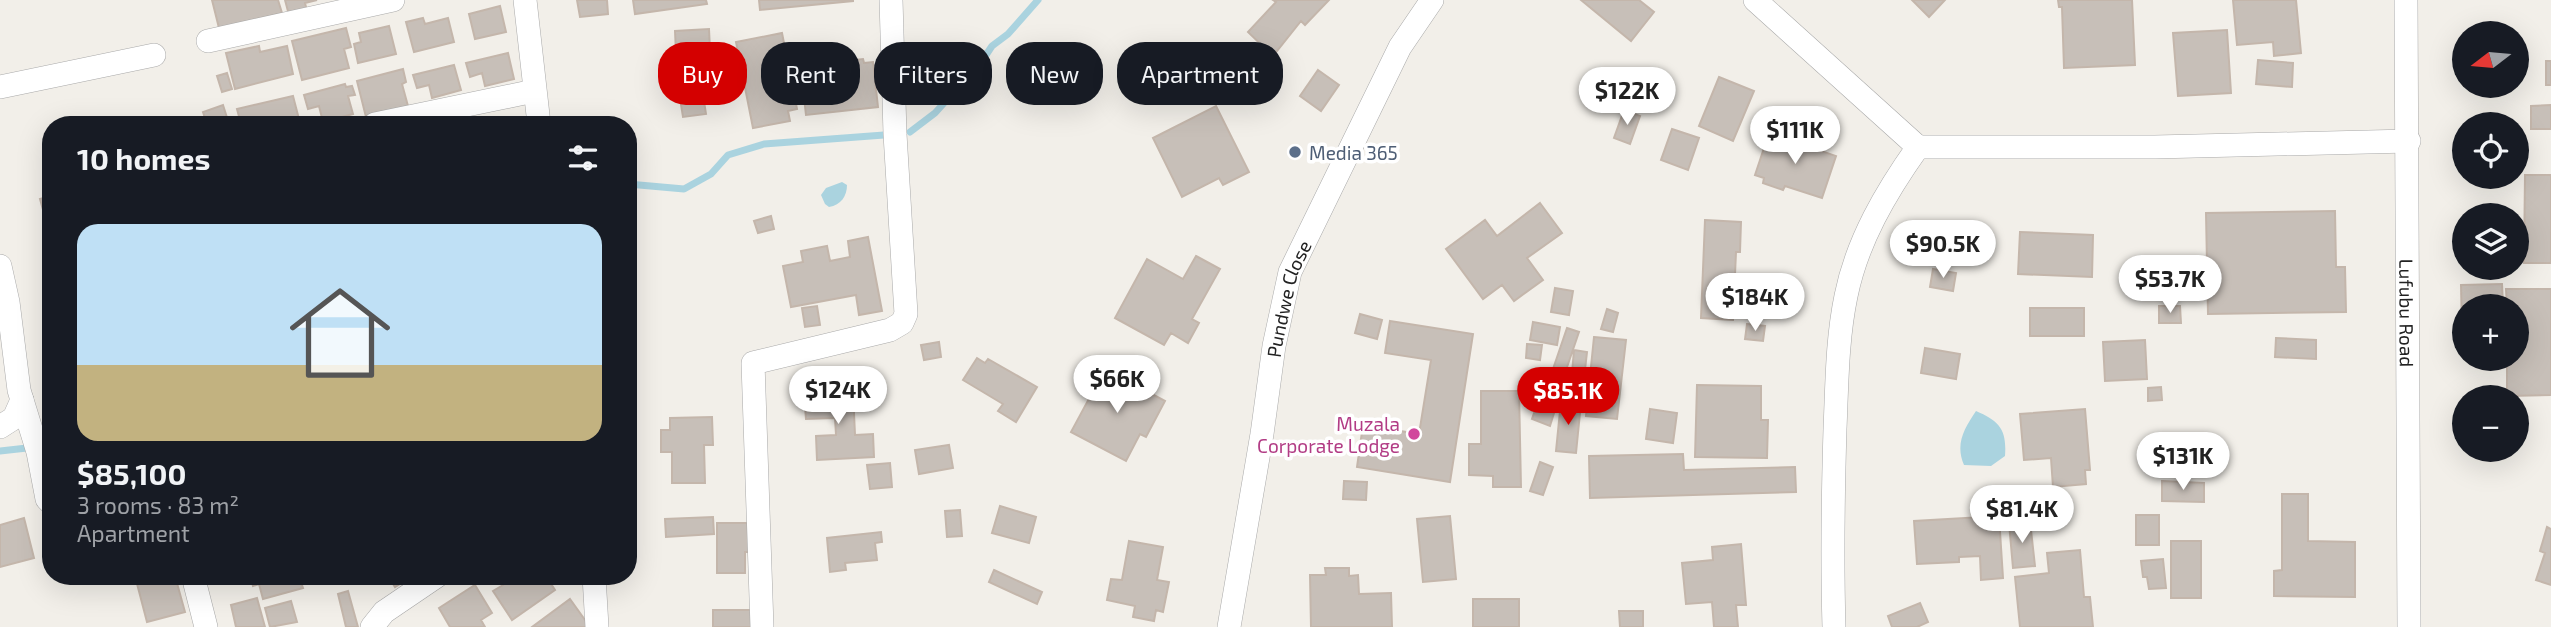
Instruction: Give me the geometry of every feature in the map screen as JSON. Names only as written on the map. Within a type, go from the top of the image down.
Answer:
[{"type":"street","points":[[208,41],[393,0]]},
{"type":"street","points":[[525,0],[538,116]]},
{"type":"street","points":[[762,627],[753,363],[890,330],[902,323],[906,314],[895,134],[891,0]]},
{"type":"street","name":"Pundwe Close","points":[[1229,627],[1262,434],[1273,346],[1290,272],[1400,47],[1432,0]]},
{"type":"street","points":[[1755,0],[1917,147],[2155,147],[2409,141]]},
{"type":"street","name":"Lufubu Road","points":[[2406,0],[2409,141],[2409,627]]},
{"type":"street","points":[[0,87],[154,55]]},
{"type":"street","points":[[414,116],[534,91]]},
{"type":"street","points":[[1834,627],[1832,535],[1838,354],[1846,294],[1861,248],[1888,189],[1917,147]]},
{"type":"street","points":[[0,266],[19,390],[42,473]]},
{"type":"street","points":[[0,427],[14,418],[22,400]]},
{"type":"street","points":[[195,585],[206,627]]},
{"type":"street","points":[[372,627],[384,612],[424,585]]},
{"type":"street","points":[[595,585],[597,627]]},
{"type":"water","points":[[842,182],[847,185],[846,193],[840,202],[829,207],[821,195],[826,188]]},
{"type":"water","points":[[1976,411],[1991,418],[2000,427],[2005,439],[2005,456],[1991,466],[1964,465],[1961,457],[1962,437]]},
{"type":"building","points":[[212,0],[278,0],[282,13],[219,28]]},
{"type":"building","points":[[285,0],[317,0],[305,3],[307,11],[289,15]]},
{"type":"building","points":[[577,0],[607,0],[608,14],[580,17]]},
{"type":"building","points":[[633,0],[706,0],[707,4],[635,14]]},
{"type":"building","points":[[759,0],[853,0],[853,1],[760,10]]},
{"type":"building","points":[[1273,0],[1329,0],[1305,25],[1301,21],[1283,44],[1258,42],[1248,32],[1276,2]]},
{"type":"building","points":[[1581,0],[1639,0],[1654,12],[1631,41]]},
{"type":"building","points":[[1912,0],[1945,0],[1929,17]]},
{"type":"building","points":[[2058,0],[2132,0],[2135,65],[2064,68],[2062,7],[2059,7]]},
{"type":"building","points":[[2233,0],[2296,0],[2301,53],[2274,56],[2273,42],[2237,45]]},
{"type":"building","points":[[500,6],[506,32],[475,39],[469,14]]},
{"type":"building","points":[[423,18],[425,24],[448,18],[454,42],[414,52],[406,22]]},
{"type":"building","points":[[389,26],[396,54],[358,63],[354,44],[361,42],[359,33]]},
{"type":"building","points":[[346,28],[351,47],[344,49],[349,68],[302,80],[292,41]]},
{"type":"building","points":[[709,29],[710,42],[676,42],[675,31]]},
{"type":"building","points":[[2227,30],[2231,93],[2178,96],[2173,33]]},
{"type":"building","points":[[782,33],[784,42],[761,42],[761,105],[796,105],[797,109],[788,111],[790,121],[753,128],[747,98],[747,42],[736,42]]},
{"type":"building","points":[[259,46],[260,52],[287,46],[293,74],[235,89],[226,53]]},
{"type":"building","points":[[508,53],[514,79],[485,86],[482,73],[470,77],[466,63]]},
{"type":"building","points":[[860,59],[863,59],[864,63],[873,62],[874,105],[878,107],[806,115],[805,105],[860,105]]},
{"type":"building","points":[[2258,60],[2293,63],[2292,87],[2256,84]]},
{"type":"building","points":[[2546,61],[2551,61],[2551,85],[2546,85]]},
{"type":"building","points":[[454,65],[461,90],[432,98],[429,85],[417,88],[413,75]]},
{"type":"building","points":[[403,69],[406,82],[402,84],[408,106],[366,116],[357,81]]},
{"type":"building","points":[[1318,70],[1339,85],[1321,111],[1300,96]]},
{"type":"building","points":[[227,73],[232,89],[222,92],[217,76]]},
{"type":"building","points":[[1719,77],[1754,91],[1733,141],[1699,126]]},
{"type":"building","points":[[345,84],[346,87],[352,86],[355,95],[348,96],[353,114],[322,116],[319,106],[308,109],[304,95]]},
{"type":"building","points":[[293,96],[298,116],[239,116],[237,109]]},
{"type":"building","points":[[223,105],[226,116],[204,116],[203,112]]},
{"type":"building","points":[[681,105],[705,105],[706,114],[683,117]]},
{"type":"building","points":[[2551,105],[2551,129],[2531,129],[2531,106]]},
{"type":"building","points":[[1216,106],[1249,172],[1223,185],[1219,178],[1182,197],[1153,138]]},
{"type":"building","points":[[1624,110],[1640,116],[1630,144],[1614,138]]},
{"type":"building","points":[[1672,129],[1699,138],[1688,170],[1661,160]]},
{"type":"building","points":[[1769,133],[1836,156],[1822,198],[1785,186],[1783,190],[1763,183],[1764,178],[1755,175]]},
{"type":"building","points":[[2529,175],[2551,175],[2551,263],[2529,263],[2529,203],[2525,203],[2525,189],[2529,189]]},
{"type":"building","points":[[1540,203],[1562,233],[1527,258],[1543,280],[1514,301],[1502,285],[1483,299],[1446,249],[1485,220],[1497,236]]},
{"type":"building","points":[[2335,211],[2336,267],[2345,267],[2346,312],[2208,314],[2206,213]]},
{"type":"building","points":[[771,216],[774,229],[758,233],[754,221]]},
{"type":"building","points":[[1705,220],[1741,222],[1740,252],[1736,252],[1733,320],[1701,318]]},
{"type":"building","points":[[2020,232],[2093,235],[2092,277],[2018,274]]},
{"type":"building","points":[[868,237],[882,311],[859,315],[856,295],[791,307],[783,266],[803,262],[801,251],[827,246],[830,261],[850,257],[848,241]]},
{"type":"building","points":[[1196,256],[1220,269],[1192,319],[1199,323],[1188,343],[1171,333],[1164,345],[1115,318],[1147,259],[1183,279]]},
{"type":"building","points":[[1933,269],[1956,273],[1953,291],[1930,287]]},
{"type":"building","points":[[2502,284],[2502,294],[2461,294],[2461,285]]},
{"type":"building","points":[[1555,288],[1573,291],[1569,315],[1551,312]]},
{"type":"building","points":[[2506,289],[2551,289],[2551,395],[2529,396],[2529,385],[2507,385],[2507,371],[2529,371],[2529,294],[2506,294]]},
{"type":"building","points":[[817,306],[820,325],[805,327],[802,308]]},
{"type":"building","points":[[2159,306],[2180,306],[2181,323],[2159,323]]},
{"type":"building","points":[[2030,308],[2084,308],[2084,336],[2030,336]]},
{"type":"building","points":[[1607,309],[1618,313],[1613,332],[1601,329]]},
{"type":"building","points":[[1360,314],[1382,320],[1377,339],[1355,333]]},
{"type":"building","points":[[1390,321],[1473,334],[1450,482],[1357,467],[1363,425],[1419,434],[1431,360],[1385,353]]},
{"type":"building","points":[[1533,322],[1560,327],[1557,345],[1530,340]]},
{"type":"building","points":[[1747,324],[1765,326],[1763,341],[1745,339]]},
{"type":"building","points":[[1567,328],[1579,332],[1565,373],[1553,369]]},
{"type":"building","points":[[1594,337],[1626,340],[1617,419],[1586,416]]},
{"type":"building","points":[[2276,338],[2316,340],[2316,359],[2275,357]]},
{"type":"building","points":[[2145,340],[2147,379],[2105,381],[2103,342]]},
{"type":"building","points":[[939,342],[941,357],[924,360],[921,345]]},
{"type":"building","points":[[1527,344],[1542,345],[1540,360],[1526,358]]},
{"type":"building","points":[[1925,348],[1960,354],[1956,379],[1921,373]]},
{"type":"building","points":[[1574,350],[1587,352],[1583,387],[1571,385]]},
{"type":"building","points":[[977,358],[985,363],[988,359],[1037,387],[1016,422],[998,411],[1003,404],[963,380]]},
{"type":"building","points":[[1105,369],[1165,401],[1146,437],[1140,434],[1126,461],[1071,432]]},
{"type":"building","points":[[1546,379],[1563,384],[1550,426],[1532,419]]},
{"type":"building","points":[[1697,385],[1761,386],[1761,420],[1768,420],[1767,458],[1695,457]]},
{"type":"building","points":[[2161,387],[2162,400],[2148,401],[2148,388]]},
{"type":"building","points":[[853,391],[855,435],[873,434],[874,457],[817,460],[816,436],[836,435],[835,418],[806,419],[804,393]]},
{"type":"building","points":[[1481,391],[1519,391],[1521,487],[1493,487],[1493,476],[1469,475],[1469,444],[1481,444]]},
{"type":"building","points":[[1561,401],[1581,403],[1576,453],[1556,451]]},
{"type":"building","points":[[1650,409],[1677,413],[1673,443],[1646,439]]},
{"type":"building","points":[[2085,409],[2090,470],[2085,470],[2086,484],[2053,487],[2051,458],[2024,460],[2020,414]]},
{"type":"building","points":[[712,417],[713,445],[704,445],[705,483],[672,483],[672,452],[661,452],[661,430],[670,430],[670,418]]},
{"type":"building","points":[[949,445],[953,468],[919,474],[915,450]]},
{"type":"building","points":[[1683,454],[1684,470],[1795,467],[1796,492],[1590,498],[1589,456]]},
{"type":"building","points":[[1540,462],[1553,467],[1543,495],[1530,491]]},
{"type":"building","points":[[890,463],[892,487],[870,489],[867,465]]},
{"type":"building","points":[[1344,481],[1367,482],[1366,500],[1343,499]]},
{"type":"building","points":[[2162,481],[2204,483],[2204,502],[2162,501]]},
{"type":"building","points":[[2282,494],[2308,494],[2308,541],[2355,542],[2355,597],[2274,596],[2274,571],[2282,570]]},
{"type":"building","points":[[1000,506],[1036,517],[1029,543],[992,533]]},
{"type":"building","points":[[960,510],[962,536],[947,537],[945,511]]},
{"type":"building","points":[[2136,515],[2159,515],[2159,545],[2136,545]]},
{"type":"building","points":[[1450,516],[1456,579],[1423,582],[1417,519]]},
{"type":"building","points":[[1999,516],[2003,578],[1981,580],[1980,556],[1959,557],[1959,562],[1917,564],[1914,521]]},
{"type":"building","points":[[713,517],[714,534],[666,537],[665,519]]},
{"type":"building","points":[[24,518],[34,558],[0,567],[0,525]]},
{"type":"building","points":[[2030,521],[2035,566],[2013,568],[2009,523]]},
{"type":"building","points":[[717,523],[755,523],[755,552],[745,552],[745,573],[717,573]]},
{"type":"building","points":[[2547,527],[2551,529],[2551,585],[2536,580],[2545,553],[2540,551]]},
{"type":"building","points":[[881,532],[882,542],[875,543],[877,560],[845,563],[846,570],[830,572],[827,538]]},
{"type":"building","points":[[1129,541],[1163,547],[1157,580],[1169,582],[1163,612],[1156,610],[1154,621],[1133,617],[1135,606],[1107,600],[1111,579],[1122,580]]},
{"type":"building","points":[[2171,541],[2201,541],[2201,598],[2171,598]]},
{"type":"building","points":[[1741,544],[1746,605],[1736,605],[1738,627],[1714,627],[1712,602],[1686,604],[1682,563],[1713,560],[1712,547]]},
{"type":"building","points":[[2080,550],[2084,597],[2090,597],[2093,627],[2020,627],[2015,577],[2049,573],[2047,553]]},
{"type":"building","points":[[2163,559],[2166,588],[2149,589],[2147,577],[2143,577],[2141,561]]},
{"type":"building","points":[[1325,568],[1349,568],[1349,576],[1358,575],[1359,594],[1391,593],[1392,627],[1311,627],[1310,575],[1326,575]]},
{"type":"building","points":[[994,570],[1042,592],[1037,604],[989,582]]},
{"type":"building","points":[[137,585],[178,585],[185,612],[147,622]]},
{"type":"building","points":[[259,585],[302,585],[303,588],[263,599]]},
{"type":"building","points":[[475,585],[492,613],[481,620],[485,627],[450,627],[439,608]]},
{"type":"building","points":[[503,585],[552,585],[555,590],[512,620],[493,591]]},
{"type":"building","points":[[348,591],[358,627],[346,627],[338,594]]},
{"type":"building","points":[[257,598],[265,627],[236,627],[231,605]]},
{"type":"building","points":[[570,599],[590,627],[532,627]]},
{"type":"building","points":[[1473,599],[1519,599],[1519,627],[1473,627]]},
{"type":"building","points":[[291,601],[297,622],[270,627],[265,608]]},
{"type":"building","points":[[1920,603],[1928,622],[1917,627],[1892,627],[1888,616]]},
{"type":"building","points":[[713,610],[753,610],[753,627],[713,627]]},
{"type":"building","points":[[1619,611],[1643,611],[1643,627],[1620,627]]},
{"type":"waterway","points":[[910,132],[935,113],[982,61],[992,46],[1008,34],[1038,0]]},
{"type":"waterway","points":[[637,185],[684,189],[711,174],[728,155],[764,144],[884,135]]},
{"type":"waterway","points":[[0,451],[27,448]]},
{"type":"place","name":"Media 365","points":[[1295,152]]},
{"type":"place","name":"Muzala Corporate Lodge","points":[[1414,434]]}]
